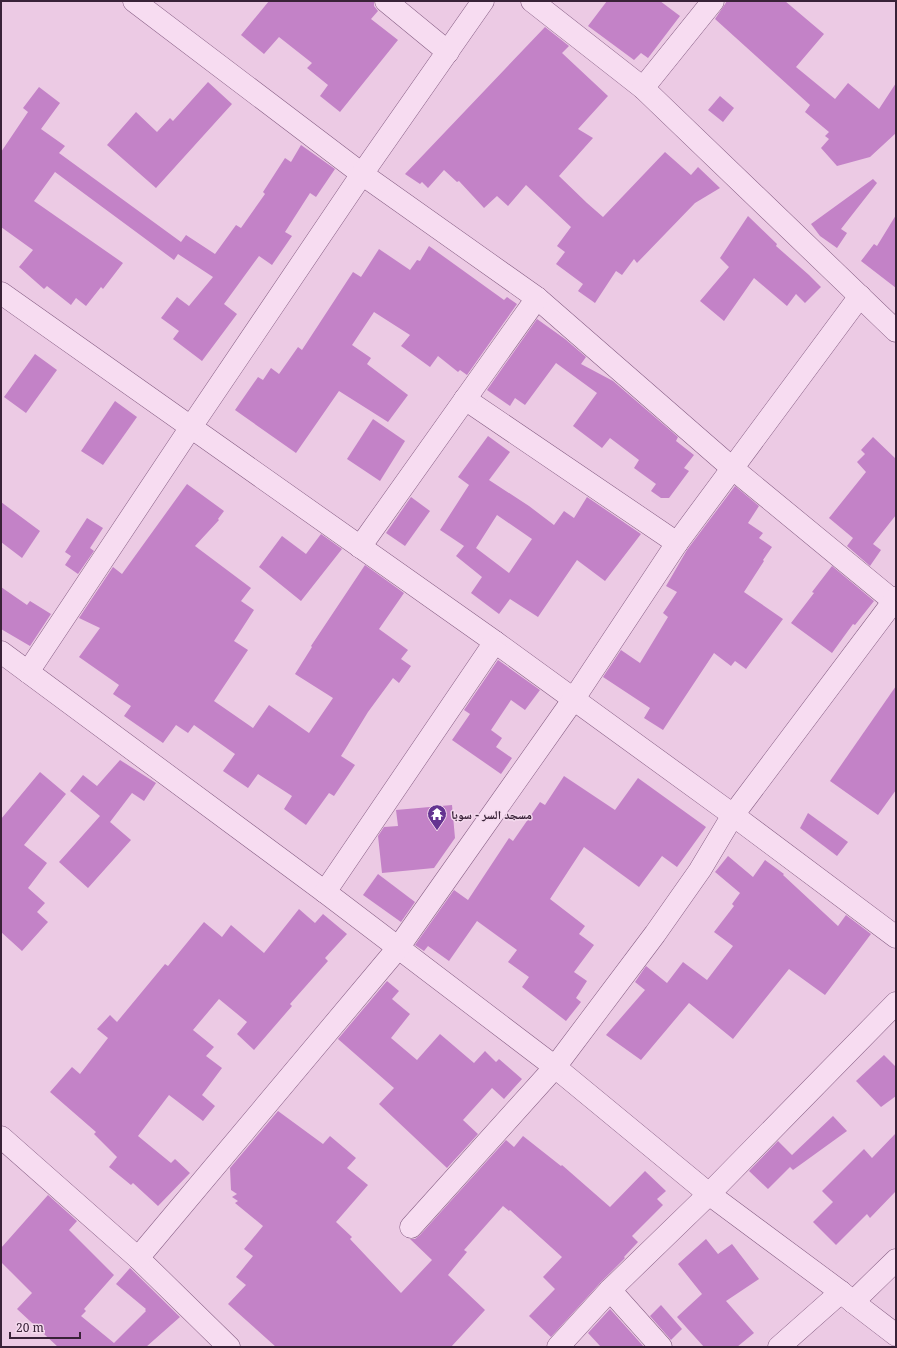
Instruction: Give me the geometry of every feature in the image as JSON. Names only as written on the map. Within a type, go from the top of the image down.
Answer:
[{"type":"street","points":[[134,1],[362,174],[537,298],[732,468],[895,601],[734,815],[700,870],[655,934],[555,1068],[411,1227]]},
{"type":"street","points":[[386,1],[448,52]]},
{"type":"street","points":[[28,672],[190,427],[362,174],[483,1]]},
{"type":"street","points":[[532,1],[643,88],[896,331]]},
{"type":"street","points":[[643,88],[713,1]]},
{"type":"street","points":[[1,293],[495,642],[573,700],[734,815],[896,937]]},
{"type":"street","points":[[138,1258],[398,948],[573,700],[677,543],[860,296]]},
{"type":"street","points":[[360,547],[537,298]]},
{"type":"street","points":[[465,399],[677,543]]},
{"type":"street","points":[[325,892],[495,642]]},
{"type":"street","points":[[1,652],[325,892],[555,1068],[709,1194],[896,1335]]},
{"type":"street","points":[[558,1347],[610,1290],[709,1194],[896,1003]]},
{"type":"street","points":[[1,1137],[138,1258],[229,1347]]},
{"type":"street","points":[[787,1344],[896,1260]]},
{"type":"street","points":[[610,1290],[661,1347]]},
{"type":"building","points":[[269,1],[374,1],[374,6],[378,11],[371,19],[398,40],[340,112],[320,96],[328,85],[307,68],[312,63],[279,37],[264,54],[241,35]]},
{"type":"building","points":[[607,1],[660,1],[680,16],[648,58],[641,53],[634,60],[588,26]]},
{"type":"building","points":[[727,1],[785,1],[824,34],[796,67],[835,99],[848,83],[879,109],[896,83],[896,133],[870,157],[837,166],[821,148],[829,139],[825,136],[829,132],[805,112],[810,105],[715,19]]},
{"type":"building","points":[[545,27],[569,46],[562,53],[608,96],[578,129],[593,138],[559,176],[587,203],[603,217],[665,152],[691,175],[698,167],[720,188],[695,203],[637,263],[634,259],[622,275],[616,271],[595,303],[578,291],[583,284],[556,264],[565,252],[557,246],[571,227],[526,185],[508,206],[497,196],[484,208],[459,181],[457,182],[444,170],[428,188],[422,182],[420,184],[405,174]]},
{"type":"building","points":[[208,82],[232,104],[156,188],[107,145],[136,112],[157,132],[170,118],[173,121]]},
{"type":"building","points":[[39,87],[60,103],[41,129],[65,146],[59,153],[181,242],[186,235],[215,254],[236,225],[241,228],[265,194],[263,192],[285,158],[291,162],[301,145],[335,169],[316,197],[310,193],[285,232],[292,236],[272,265],[259,256],[224,304],[237,314],[202,361],[173,339],[179,331],[161,318],[177,297],[189,306],[213,277],[178,254],[174,260],[55,172],[34,201],[123,263],[103,289],[101,287],[86,306],[76,298],[71,305],[47,286],[44,289],[19,267],[33,250],[1,227],[1,152],[28,112],[23,108]]},
{"type":"building","points":[[720,96],[734,108],[723,122],[708,110]]},
{"type":"building","points":[[873,179],[877,183],[841,229],[847,233],[837,248],[820,236],[811,224]]},
{"type":"building","points":[[896,215],[896,288],[861,261],[874,244],[877,246]]},
{"type":"building","points":[[748,216],[777,244],[776,246],[821,287],[805,303],[796,294],[787,306],[754,278],[724,321],[700,301],[729,267],[720,258]]},
{"type":"building","points":[[429,246],[504,300],[507,297],[517,304],[467,375],[460,370],[458,372],[438,356],[430,367],[401,346],[410,335],[374,312],[352,345],[371,358],[367,364],[408,395],[388,422],[339,391],[296,453],[235,410],[258,377],[263,380],[271,368],[279,374],[298,347],[302,350],[353,272],[361,277],[379,249],[410,270],[417,260],[420,261]]},
{"type":"building","points":[[537,319],[565,339],[586,357],[581,364],[613,381],[678,437],[676,441],[694,455],[684,468],[689,471],[669,498],[661,498],[651,491],[656,484],[634,468],[639,460],[610,438],[602,448],[573,426],[597,393],[556,363],[525,405],[515,398],[510,406],[487,390]]},
{"type":"building","points":[[35,354],[57,370],[26,413],[4,397]]},
{"type":"building","points":[[115,401],[137,417],[103,465],[81,451]]},
{"type":"building","points":[[373,419],[405,441],[380,481],[347,459]]},
{"type":"building","points":[[488,436],[510,452],[489,480],[529,506],[554,525],[564,511],[574,518],[587,497],[641,534],[605,581],[577,560],[538,617],[510,599],[499,614],[471,593],[482,577],[456,556],[464,546],[440,530],[469,485],[458,477]],"holes":[[[497,515],[532,539],[509,573],[476,548]]]},
{"type":"building","points":[[873,437],[896,459],[896,515],[873,544],[881,550],[870,566],[847,546],[853,538],[829,518],[866,472],[857,462],[865,454],[861,450]]},
{"type":"building","points":[[187,484],[224,511],[218,519],[219,520],[195,546],[251,588],[241,601],[254,610],[234,641],[248,650],[214,701],[253,728],[269,705],[309,733],[333,698],[295,674],[312,647],[311,646],[365,565],[404,593],[379,629],[408,650],[401,659],[411,666],[399,683],[393,678],[368,712],[341,756],[355,765],[334,796],[329,793],[306,825],[284,809],[292,796],[258,774],[248,788],[223,771],[235,754],[194,725],[188,733],[176,725],[163,743],[124,716],[131,706],[113,694],[119,685],[79,657],[100,628],[79,618],[113,567],[122,574]]},
{"type":"building","points":[[735,486],[759,506],[748,523],[763,533],[759,538],[772,547],[744,592],[783,619],[746,669],[735,661],[731,666],[714,653],[663,730],[644,718],[650,708],[603,677],[621,650],[640,663],[668,617],[663,613],[677,592],[666,586],[687,550]]},
{"type":"building","points":[[411,497],[430,511],[405,546],[386,533]]},
{"type":"building","points":[[1,502],[40,531],[22,558],[1,542]]},
{"type":"building","points":[[87,518],[103,528],[90,548],[94,551],[78,574],[65,565],[71,556],[65,552]]},
{"type":"building","points":[[321,534],[342,549],[301,601],[259,567],[282,536],[306,554]]},
{"type":"building","points":[[832,566],[874,601],[855,625],[853,624],[832,653],[791,623]]},
{"type":"building","points":[[1,587],[27,605],[30,601],[51,614],[30,646],[1,629]]},
{"type":"building","points":[[498,660],[540,690],[525,710],[511,700],[491,730],[502,738],[496,747],[512,758],[501,774],[452,740],[470,714],[464,710]]},
{"type":"building","points":[[896,686],[896,790],[878,815],[830,781]]},
{"type":"building","points":[[120,760],[156,783],[144,801],[132,793],[110,822],[131,840],[88,888],[59,862],[100,816],[70,791],[83,775],[97,786]]},
{"type":"building","points":[[40,772],[66,794],[24,845],[47,863],[28,888],[45,903],[37,912],[48,922],[22,951],[1,932],[1,819]]},
{"type":"building","points":[[564,776],[615,810],[638,778],[706,827],[677,867],[662,856],[639,887],[584,847],[550,899],[585,926],[579,934],[594,945],[574,972],[587,981],[576,998],[581,1002],[566,1021],[522,987],[529,977],[508,962],[517,950],[477,921],[449,961],[428,946],[424,951],[415,945],[454,890],[468,900],[509,838],[513,841],[540,802],[545,805]]},
{"type":"building","points":[[452,805],[455,838],[434,868],[382,873],[378,836],[384,827],[398,826],[396,810]]},
{"type":"building","points":[[808,813],[848,842],[837,856],[800,828]]},
{"type":"building","points":[[728,856],[753,877],[765,860],[784,874],[783,875],[838,926],[846,915],[871,934],[825,995],[789,969],[733,1039],[689,1003],[641,1060],[606,1035],[645,990],[635,982],[646,966],[667,983],[683,962],[707,980],[733,946],[714,932],[734,906],[732,904],[740,893],[715,872]]},
{"type":"building","points":[[378,874],[415,902],[401,922],[363,895]]},
{"type":"building","points":[[299,909],[315,923],[323,914],[347,934],[325,958],[328,961],[290,1004],[292,1006],[254,1050],[237,1034],[247,1022],[219,999],[193,1030],[214,1047],[206,1056],[222,1068],[202,1095],[215,1106],[203,1121],[169,1095],[138,1136],[171,1163],[175,1159],[190,1173],[158,1206],[133,1183],[131,1185],[109,1167],[117,1157],[94,1134],[96,1132],[50,1092],[72,1067],[80,1074],[108,1038],[97,1029],[110,1015],[117,1022],[165,964],[168,966],[204,922],[222,937],[231,925],[264,953]]},
{"type":"building","points":[[387,981],[399,991],[392,999],[410,1014],[391,1038],[417,1060],[440,1034],[474,1063],[485,1051],[496,1062],[499,1059],[522,1079],[504,1099],[492,1088],[463,1120],[478,1134],[447,1168],[379,1104],[394,1088],[338,1039]]},
{"type":"building","points":[[884,1055],[896,1067],[896,1096],[881,1107],[856,1081]]},
{"type":"building","points":[[278,1111],[323,1144],[330,1136],[356,1158],[347,1168],[368,1185],[336,1222],[352,1237],[350,1239],[401,1293],[432,1260],[410,1239],[415,1239],[420,1235],[506,1140],[514,1147],[523,1136],[561,1166],[562,1165],[610,1207],[645,1171],[666,1191],[657,1199],[663,1205],[632,1236],[638,1242],[624,1257],[625,1258],[551,1337],[529,1316],[555,1289],[543,1277],[562,1257],[510,1210],[509,1211],[503,1206],[464,1250],[467,1252],[448,1275],[485,1310],[451,1347],[276,1347],[228,1304],[246,1285],[236,1277],[253,1256],[244,1249],[263,1226],[235,1203],[238,1201],[232,1197],[237,1194],[231,1190],[230,1168]]},
{"type":"building","points":[[833,1116],[847,1131],[793,1170],[790,1167],[768,1189],[749,1171],[778,1141],[792,1155]]},
{"type":"building","points":[[896,1133],[896,1191],[870,1218],[867,1214],[836,1245],[813,1222],[833,1202],[822,1191],[864,1149],[872,1158]]},
{"type":"building","points":[[48,1195],[77,1221],[69,1230],[114,1275],[84,1309],[86,1311],[81,1316],[114,1343],[146,1311],[146,1309],[116,1284],[130,1268],[180,1317],[146,1347],[58,1347],[17,1309],[32,1293],[1,1262],[1,1248]]},
{"type":"building","points":[[706,1239],[718,1254],[732,1244],[759,1279],[726,1301],[754,1333],[737,1347],[704,1347],[677,1317],[702,1294],[678,1264]]},
{"type":"building","points":[[661,1305],[682,1329],[671,1340],[650,1316]]},
{"type":"building","points":[[610,1309],[644,1347],[601,1347],[588,1333]]},
{"type":"place","name":"مسجد السر - سوبا","points":[[437,831]]}]
